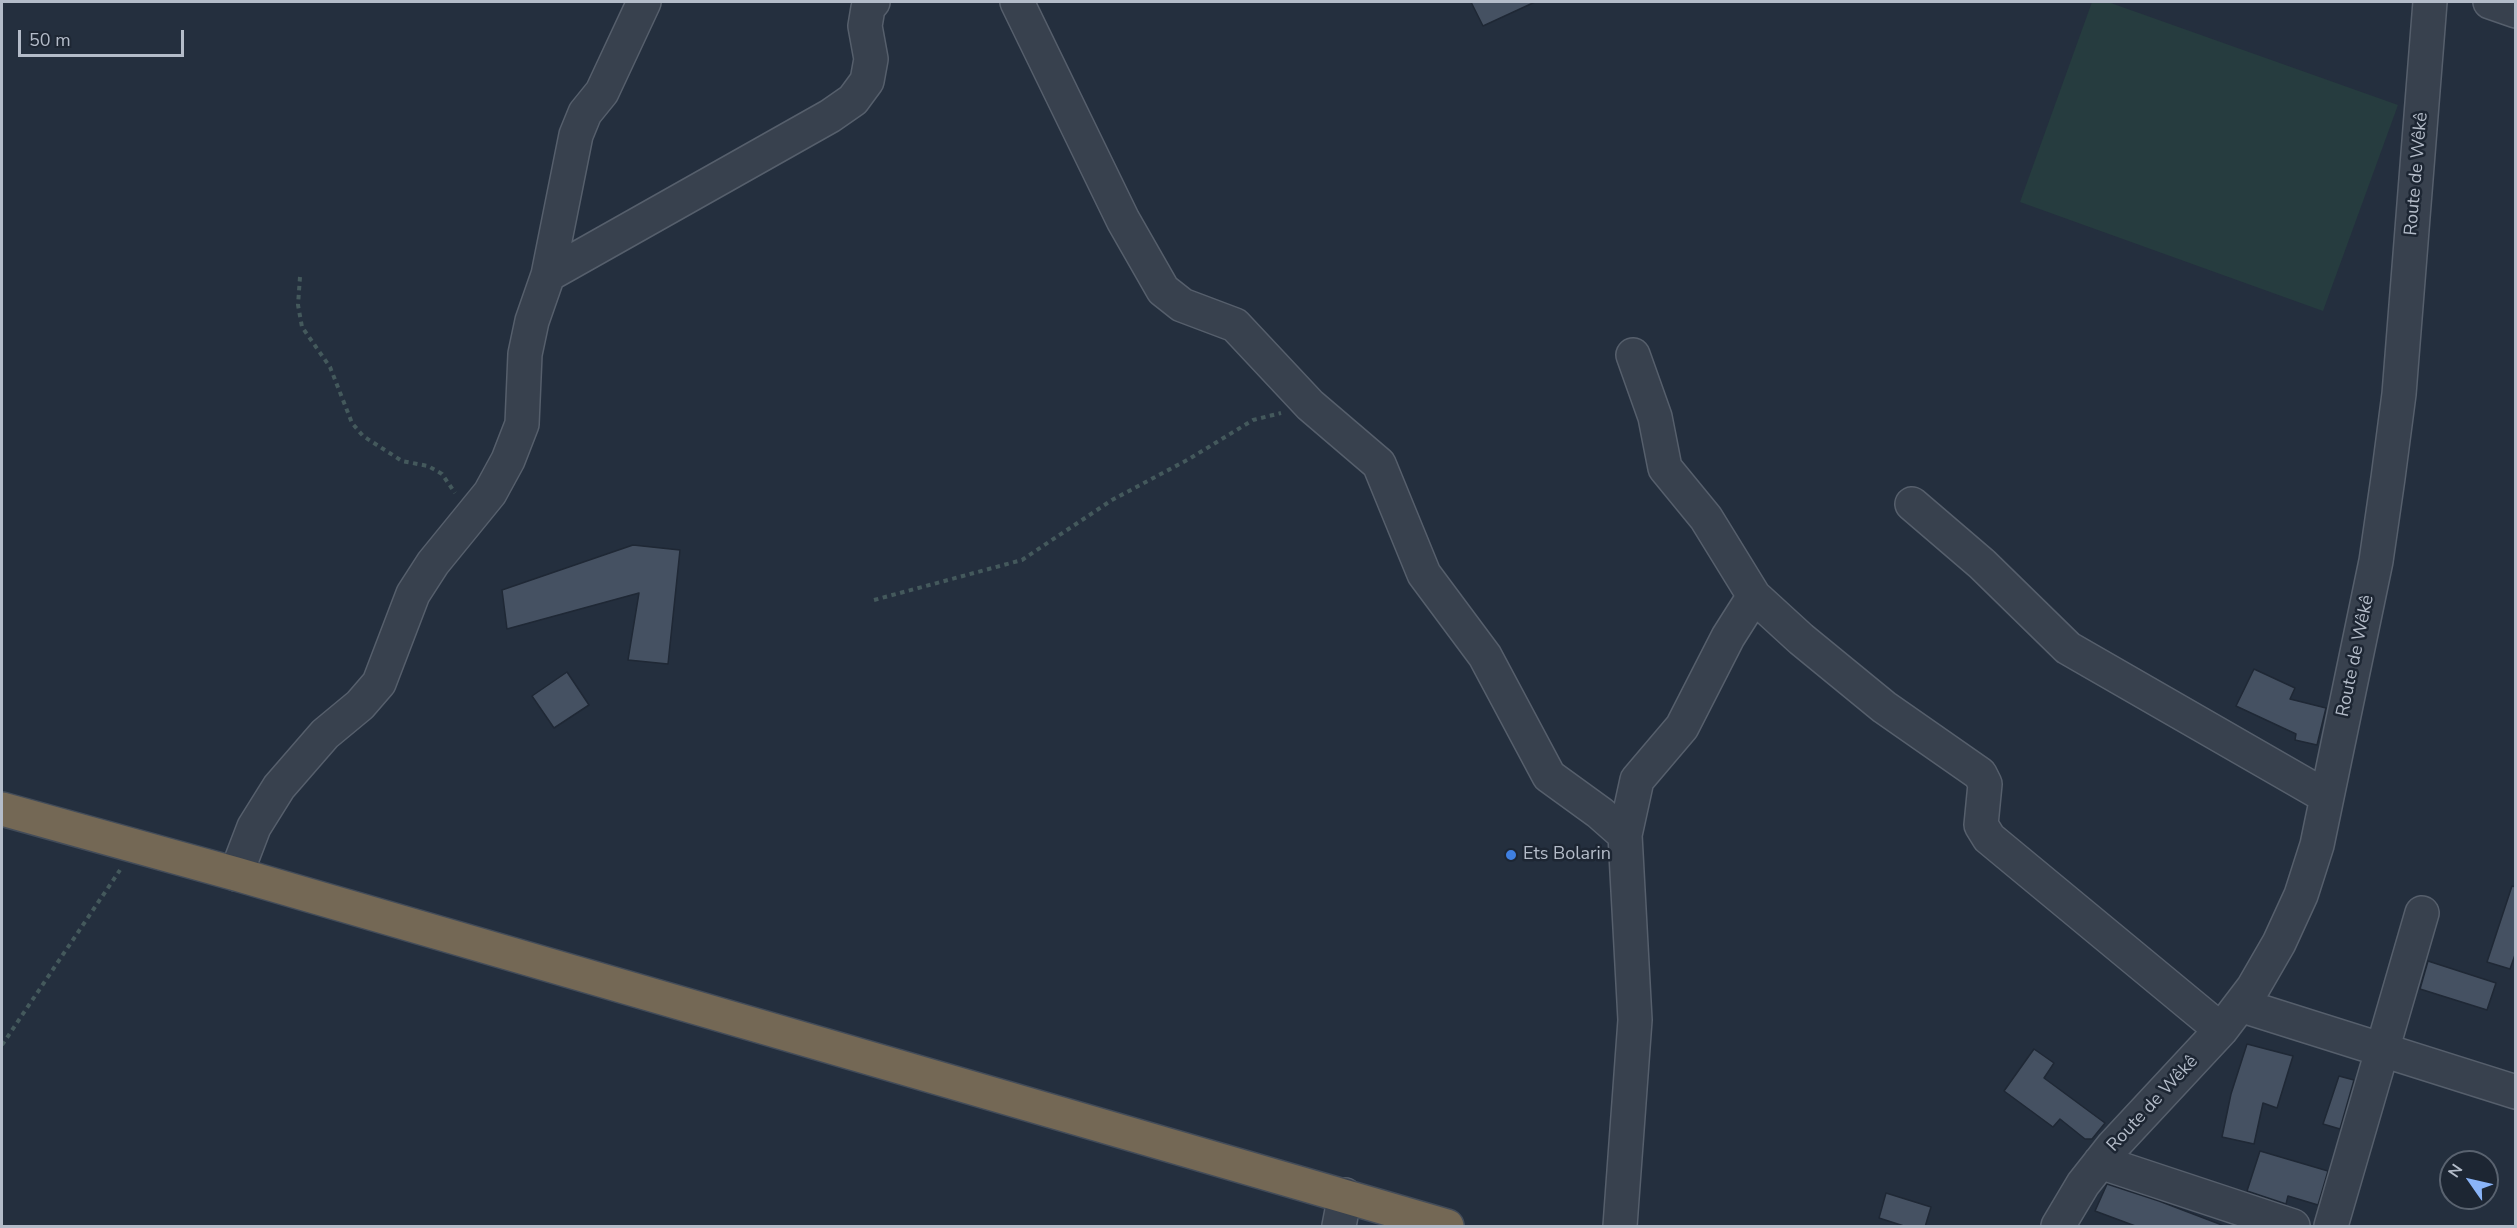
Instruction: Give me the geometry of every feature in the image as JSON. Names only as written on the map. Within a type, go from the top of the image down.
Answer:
[{"type":"highway","points":[[2,809],[236,874],[1342,1211],[1447,1227]]},
{"type":"street","points":[[236,874],[254,827],[279,787],[325,734],[360,705],[379,683],[413,594],[433,563],[490,493],[504,468],[522,424],[525,354],[532,321],[548,275],[576,135],[585,113],[602,92],[644,2]]},
{"type":"street","points":[[548,275],[830,116],[853,100],[867,81],[871,58],[865,26],[868,8],[873,2]]},
{"type":"street","points":[[1017,2],[1123,220],[1163,290],[1182,305],[1235,325],[1310,405],[1379,464],[1424,574],[1485,656],[1549,776],[1600,813],[1625,835]]},
{"type":"street","name":"Route de Wêkê","points":[[2058,1227],[2083,1184],[2113,1146],[2230,1018],[2279,943],[2301,895],[2317,845],[2376,561],[2399,394],[2430,2]]},
{"type":"street","points":[[2490,2],[2516,11]]},
{"type":"street","points":[[1633,355],[1655,417],[1665,468],[1706,518],[1754,596],[1801,639],[1884,706],[1980,774],[1985,784],[1981,825],[1989,838],[2230,1018],[2382,1050],[2516,1092]]},
{"type":"street","points":[[1912,504],[1982,564],[2068,648],[2327,797]]},
{"type":"street","points":[[1620,1227],[1635,1020],[1625,835],[1637,780],[1682,728],[1728,637],[1754,596]]},
{"type":"street","points":[[2331,1227],[2422,913]]},
{"type":"street","points":[[2100,1162],[2293,1227]]},
{"type":"path","points":[[300,277],[298,305],[302,327],[330,367],[352,423],[363,436],[402,461],[428,466],[442,474],[472,515]]},
{"type":"path","points":[[874,600],[1022,560],[1112,500],[1189,459],[1253,420],[1310,405]]},
{"type":"path","points":[[2,1045],[136,847]]},
{"type":"green space","points":[[2092,2],[2108,2],[2398,105],[2323,311],[2020,202]]},
{"type":"building","points":[[1471,2],[1535,2],[1483,26]]},
{"type":"building","points":[[633,545],[680,550],[668,664],[628,660],[639,593],[507,629],[502,590]]},
{"type":"building","points":[[2254,669],[2295,688],[2290,699],[2326,708],[2317,745],[2295,740],[2296,734],[2236,706]]},
{"type":"building","points":[[567,672],[589,705],[554,728],[532,696]]},
{"type":"building","points":[[2512,886],[2516,887],[2516,952],[2510,969],[2487,962]]},
{"type":"building","points":[[2428,961],[2496,983],[2487,1010],[2420,989]]},
{"type":"building","points":[[2247,1044],[2293,1056],[2277,1108],[2263,1103],[2254,1144],[2222,1137],[2231,1094]]},
{"type":"building","points":[[2034,1049],[2054,1063],[2044,1078],[2105,1123],[2092,1139],[2085,1139],[2060,1119],[2053,1127],[2004,1091]]},
{"type":"building","points":[[2339,1076],[2354,1080],[2340,1129],[2323,1124]]},
{"type":"building","points":[[2260,1151],[2328,1171],[2318,1205],[2288,1196],[2286,1204],[2247,1191]]},
{"type":"building","points":[[2107,1184],[2222,1225],[2221,1227],[2138,1227],[2095,1211]]},
{"type":"building","points":[[1886,1193],[1931,1207],[1925,1227],[1907,1227],[1879,1218]]},
{"type":"place","name":"Ets Bolarin","points":[[1511,855]]}]
